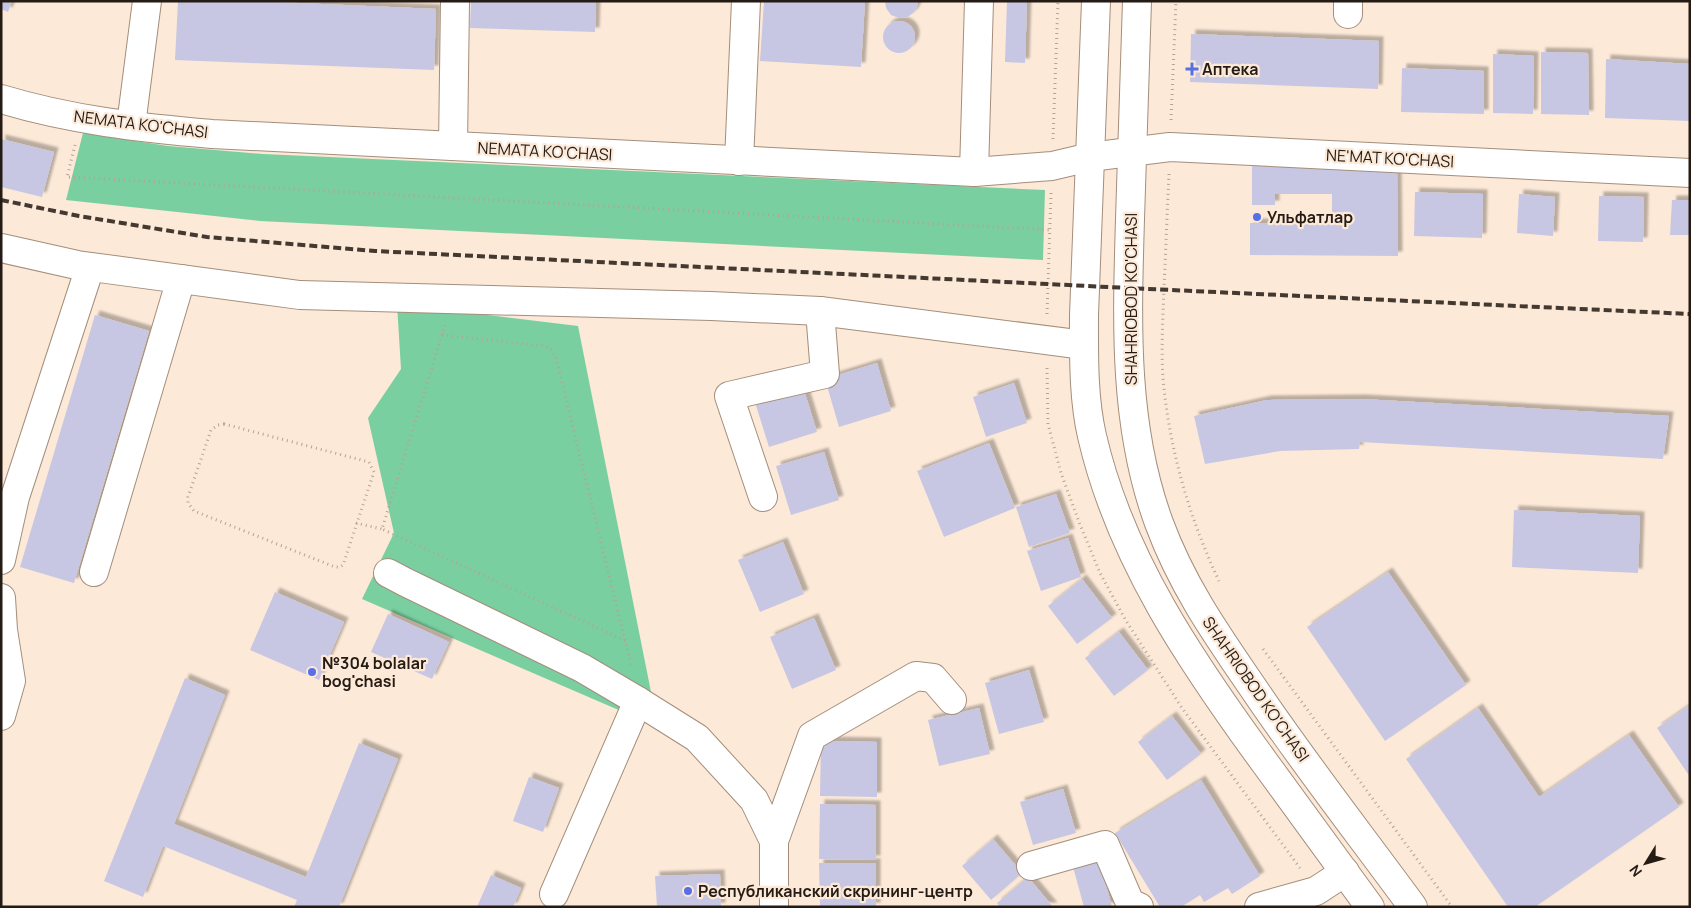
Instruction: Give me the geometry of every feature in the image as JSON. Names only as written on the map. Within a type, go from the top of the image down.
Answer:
[{"type":"street","points":[[131,126],[147,1]]},
{"type":"street","points":[[453,146],[455,1]]},
{"type":"street","points":[[739,161],[746,1]]},
{"type":"street","points":[[974,172],[979,1]]},
{"type":"street","name":"SHAHRIOBOD KO'CHASI","points":[[1096,1],[1084,315],[1088,405],[1096,451],[1115,513],[1138,563],[1172,625],[1204,678],[1370,907]]},
{"type":"street","name":"SHAHRIOBOD KO'CHASI","points":[[1137,1],[1128,288],[1129,377],[1142,463],[1158,521],[1181,574],[1209,624],[1273,717],[1413,907]]},
{"type":"street","name":"NEMATA KO'CHASI","points":[[1,99],[82,118],[131,126],[212,134],[974,172],[1052,166],[1090,156]]},
{"type":"street","name":"NE'MAT KO'CHASI","points":[[1090,156],[1170,147],[1690,173]]},
{"type":"street","points":[[1,248],[76,265],[300,295],[453,298],[820,311],[1084,346]]},
{"type":"street","points":[[1,560],[16,497],[90,267]]},
{"type":"street","points":[[94,572],[181,279]]},
{"type":"street","points":[[763,497],[729,396],[825,374],[820,311]]},
{"type":"street","points":[[388,573],[582,668],[697,738],[754,800],[774,841]]},
{"type":"street","points":[[1,598],[3,630],[11,681],[1,716]]},
{"type":"street","points":[[774,907],[774,841],[812,736],[916,676],[933,678],[952,700]]},
{"type":"street","points":[[554,894],[638,701]]},
{"type":"street","points":[[1031,866],[1105,845],[1130,903],[1139,907]]},
{"type":"street","points":[[1259,907],[1316,891],[1345,872]]},
{"type":"path","points":[[1176,1],[1162,326],[1163,378],[1169,420],[1188,504],[1202,544],[1221,584]]},
{"type":"path","points":[[82,118],[67,177],[1050,230]]},
{"type":"path","points":[[382,530],[453,298]]},
{"type":"path","points":[[442,335],[544,346],[551,349],[556,358],[626,641],[638,701]]},
{"type":"path","points":[[224,424],[369,462],[374,472],[356,523],[343,565],[335,567],[194,511],[188,503],[188,497],[211,430],[224,424]]},
{"type":"path","points":[[356,523],[382,530],[626,641]]},
{"type":"path","points":[[1260,645],[1452,907]]},
{"type":"green space","points":[[83,133],[168,146],[263,154],[1045,190],[1043,260],[260,221],[66,200]]},
{"type":"green space","points":[[397,304],[578,326],[658,727],[362,599],[394,533],[368,418],[401,369]]},
{"type":"building","points":[[1,1],[12,1],[8,12],[1,9]]},
{"type":"building","points":[[178,1],[252,1],[436,9],[434,70],[175,60]]},
{"type":"building","points":[[471,1],[596,1],[595,32],[470,28]]},
{"type":"building","points":[[764,1],[865,1],[861,67],[760,61]]},
{"type":"building","points":[[885,1],[917,1],[918,4],[914,12],[908,17],[899,18],[891,15],[886,8]]},
{"type":"building","points":[[1007,1],[1027,1],[1025,63],[1005,62]]},
{"type":"building","points":[[899,21],[905,22],[910,26],[914,31],[914,43],[910,48],[905,52],[899,53],[893,52],[888,48],[884,43],[883,37],[884,31],[888,26],[893,22]]},
{"type":"building","points":[[1191,34],[1379,41],[1378,89],[1190,82]]},
{"type":"building","points":[[1541,52],[1588,53],[1589,115],[1541,114]]},
{"type":"building","points":[[1493,54],[1534,56],[1533,114],[1493,113]]},
{"type":"building","points":[[1606,59],[1690,64],[1690,121],[1605,118]]},
{"type":"building","points":[[1402,68],[1484,71],[1484,114],[1401,112]]},
{"type":"building","points":[[1,139],[54,152],[42,197],[1,187]]},
{"type":"building","points":[[1252,166],[1397,167],[1398,256],[1250,255],[1250,223],[1332,223],[1332,194],[1275,194],[1275,205],[1252,205]]},
{"type":"building","points":[[1415,192],[1483,194],[1482,238],[1414,236]]},
{"type":"building","points":[[1519,194],[1555,197],[1553,236],[1517,233]]},
{"type":"building","points":[[1599,196],[1644,197],[1643,242],[1598,241]]},
{"type":"building","points":[[1672,200],[1690,200],[1690,235],[1670,235]]},
{"type":"building","points":[[95,315],[149,331],[74,583],[20,567]]},
{"type":"building","points":[[877,363],[891,411],[839,427],[825,379]]},
{"type":"building","points":[[1014,383],[1027,423],[986,437],[973,397]]},
{"type":"building","points":[[802,384],[817,432],[769,447],[754,399]]},
{"type":"building","points":[[1361,399],[1669,416],[1663,459],[1360,442],[1359,449],[1280,451],[1205,464],[1194,416],[1267,400]]},
{"type":"building","points":[[989,443],[1015,508],[944,537],[917,471]]},
{"type":"building","points":[[824,452],[839,500],[791,515],[776,466]]},
{"type":"building","points":[[1056,494],[1070,533],[1029,547],[1016,507]]},
{"type":"building","points":[[1514,510],[1640,516],[1638,573],[1512,567]]},
{"type":"building","points":[[1068,538],[1081,577],[1041,591],[1027,551]]},
{"type":"building","points":[[783,542],[804,594],[760,612],[738,560]]},
{"type":"building","points":[[1388,572],[1466,685],[1385,741],[1307,627]]},
{"type":"building","points":[[1082,579],[1112,618],[1077,644],[1048,606]]},
{"type":"building","points":[[275,592],[344,622],[319,680],[250,650]]},
{"type":"building","points":[[388,614],[449,642],[432,679],[371,652]]},
{"type":"building","points":[[814,618],[836,670],[792,689],[770,637]]},
{"type":"building","points":[[1119,632],[1148,670],[1114,696],[1085,658]]},
{"type":"building","points":[[1029,670],[1044,722],[999,734],[985,683]]},
{"type":"building","points":[[185,678],[225,695],[174,824],[306,877],[359,743],[398,759],[339,907],[294,907],[297,900],[163,846],[143,897],[104,881]]},
{"type":"building","points":[[1690,705],[1690,777],[1657,728]]},
{"type":"building","points":[[979,708],[990,754],[939,766],[928,720]]},
{"type":"building","points":[[1478,708],[1539,797],[1629,735],[1679,807],[1535,907],[1508,907],[1406,759]]},
{"type":"building","points":[[1172,716],[1201,754],[1167,780],[1138,742]]},
{"type":"building","points":[[821,741],[877,742],[877,797],[820,796]]},
{"type":"building","points":[[529,777],[559,788],[543,832],[513,821]]},
{"type":"building","points":[[1201,780],[1260,876],[1232,894],[1228,888],[1204,902],[1200,895],[1181,907],[1160,907],[1115,833]]},
{"type":"building","points":[[1063,789],[1076,833],[1033,845],[1020,802]]},
{"type":"building","points":[[820,804],[876,805],[876,860],[819,859]]},
{"type":"building","points":[[993,839],[1022,873],[991,900],[962,866]]},
{"type":"building","points":[[1099,860],[1112,907],[1084,907],[1073,867]]},
{"type":"building","points":[[819,863],[876,863],[876,907],[820,907]]},
{"type":"building","name":"Республиканский скрининг-центр","points":[[720,874],[721,907],[657,907],[655,876]]},
{"type":"building","points":[[491,875],[521,888],[513,907],[477,907]]},
{"type":"building","points":[[1028,877],[1053,907],[1000,907],[997,903]]},
{"type":"railway","points":[[1,200],[79,216],[207,237],[375,251],[1690,314]]},
{"type":"place","name":"Аптека","points":[[1192,69]]},
{"type":"place","name":"Ульфатлар","points":[[1257,217]]},
{"type":"place","name":"№304 bolalar bog'chasi","points":[[312,672]]},
{"type":"place","name":"Республиканский скрининг-центр","points":[[688,891]]}]
